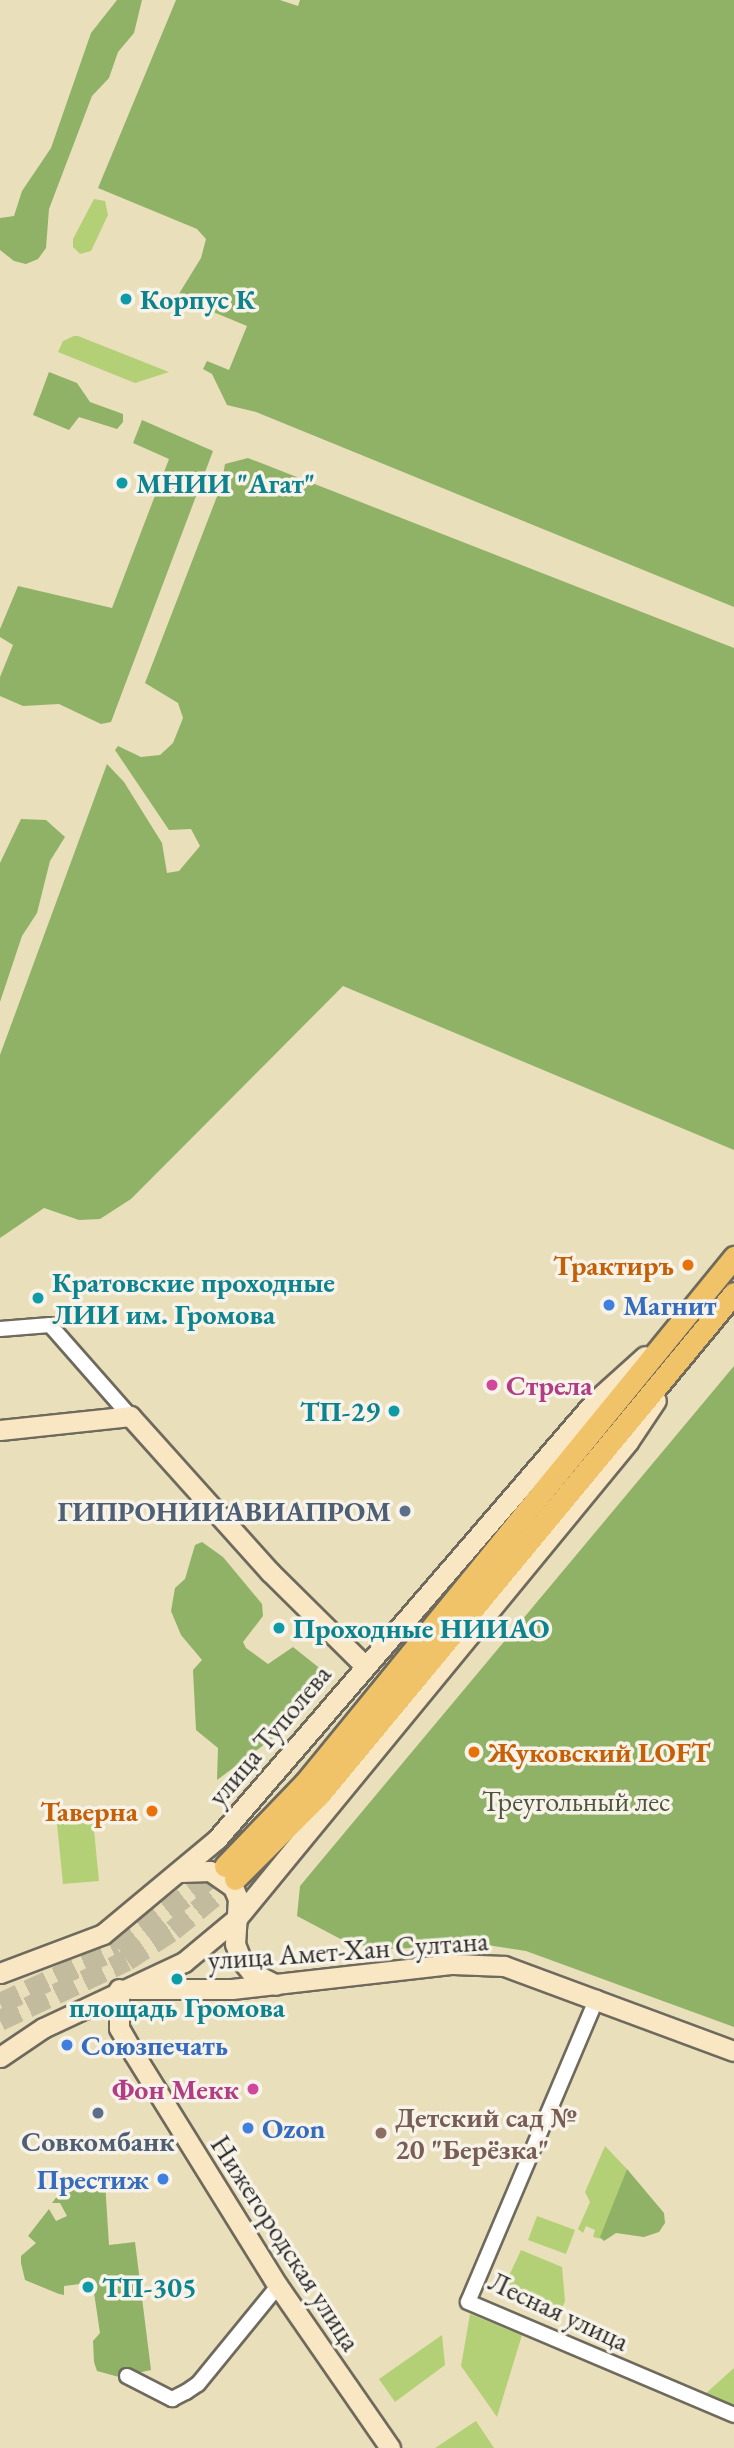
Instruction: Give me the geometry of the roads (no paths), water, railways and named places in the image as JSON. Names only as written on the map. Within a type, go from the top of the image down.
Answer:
[{"type":"main road","name":"улица Туполева","points":[[76,2013],[119,1989],[184,1962],[238,1917],[628,1442],[734,1257]]},
{"type":"main road","name":"улица Туполева","points":[[0,1973],[119,1924],[180,1872],[261,1793],[364,1665],[595,1401],[734,1293]]},
{"type":"main road","name":"улица Туполева","points":[[230,1872],[691,1328]]},
{"type":"main road","points":[[0,1430],[131,1416],[270,1572],[364,1665]]},
{"type":"main road","points":[[180,1872],[199,1869],[223,1877],[238,1899],[235,1944],[242,1961],[251,1972],[277,1985]]},
{"type":"main road","name":"улица Амет-Хан Султана","points":[[119,1989],[277,1985],[453,1964],[504,1966],[597,1998],[734,2051]]},
{"type":"main road","points":[[0,2057],[43,2028],[76,2013],[119,2028],[119,1989]]},
{"type":"main road","name":"Нижегородская улица","points":[[119,2028],[278,2286],[390,2448]]},
{"type":"street","points":[[0,1329],[50,1325],[131,1416]]},
{"type":"street","name":"Лесная улица","points":[[597,1998],[468,2302],[734,2415]]},
{"type":"street","points":[[127,2376],[172,2399],[186,2392],[198,2384],[278,2286]]},
{"type":"tunnel","points":[[0,2003],[118,1948],[225,1866]]},
{"type":"tunnel","points":[[0,2020],[127,1960],[173,1930],[235,1879]]},
{"type":"place","name":"Корпус К","points":[[126,299]]},
{"type":"place","name":"МНИИ \"Агат\"","points":[[122,483]]},
{"type":"place","name":"Трактиръ","points":[[688,1265]]},
{"type":"place","name":"Кратовские проходные ЛИИ им. Громова","points":[[38,1298]]},
{"type":"place","name":"Магнит","points":[[609,1305]]},
{"type":"place","name":"Стрела","points":[[492,1385]]},
{"type":"place","name":"ТП-29","points":[[394,1411]]},
{"type":"place","name":"ГИПРОНИИАВИАПРОМ","points":[[405,1511]]},
{"type":"place","name":"Проходные НИИАО","points":[[279,1628]]},
{"type":"place","name":"Жуковский LOFT","points":[[474,1752]]},
{"type":"place","name":"Таверна","points":[[152,1811]]},
{"type":"place","name":"площадь Громова","points":[[177,1979]]},
{"type":"place","name":"Союзпечать","points":[[67,2045]]},
{"type":"place","name":"Фон Мекк","points":[[253,2089]]},
{"type":"place","name":"Совкомбанк","points":[[98,2113]]},
{"type":"place","name":"Ozon","points":[[248,2128]]},
{"type":"place","name":"Детский сад № 20 \"Берёзка\"","points":[[381,2133]]},
{"type":"place","name":"Престиж","points":[[163,2179]]},
{"type":"place","name":"ТП-305","points":[[88,2287]]},
{"type":"park label","name":"Треугольный лес","points":[[576,1801]]}]
